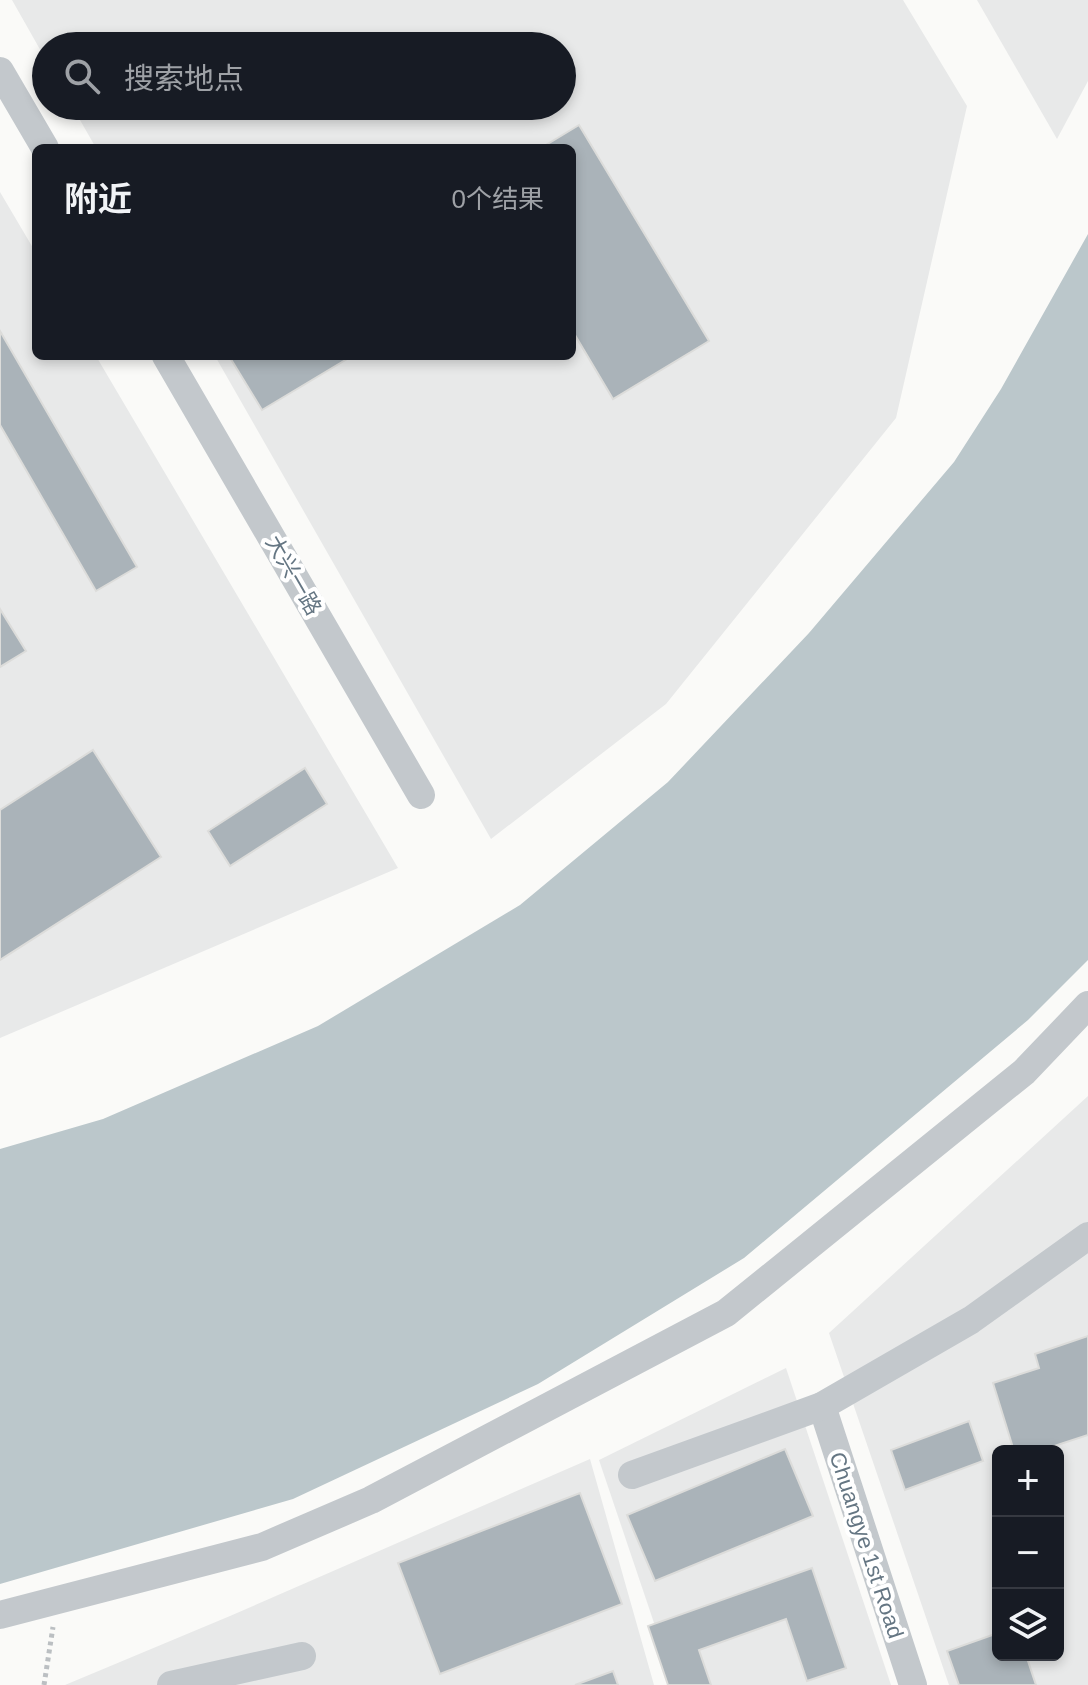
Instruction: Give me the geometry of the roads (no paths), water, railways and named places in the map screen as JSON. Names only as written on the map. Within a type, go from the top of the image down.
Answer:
[{"type":"street","points":[[0,71],[43,144]]},
{"type":"street","name":"大兴一路","points":[[168,360],[421,795]]},
{"type":"street","points":[[0,1615],[262,1547],[371,1500],[726,1313],[1024,1072],[1088,1005]]},
{"type":"street","points":[[632,1475],[822,1406],[971,1320],[1088,1236]]},
{"type":"street","name":"Chuangye 1st Road","points":[[822,1406],[913,1685]]},
{"type":"street","points":[[171,1685],[302,1656]]}]
